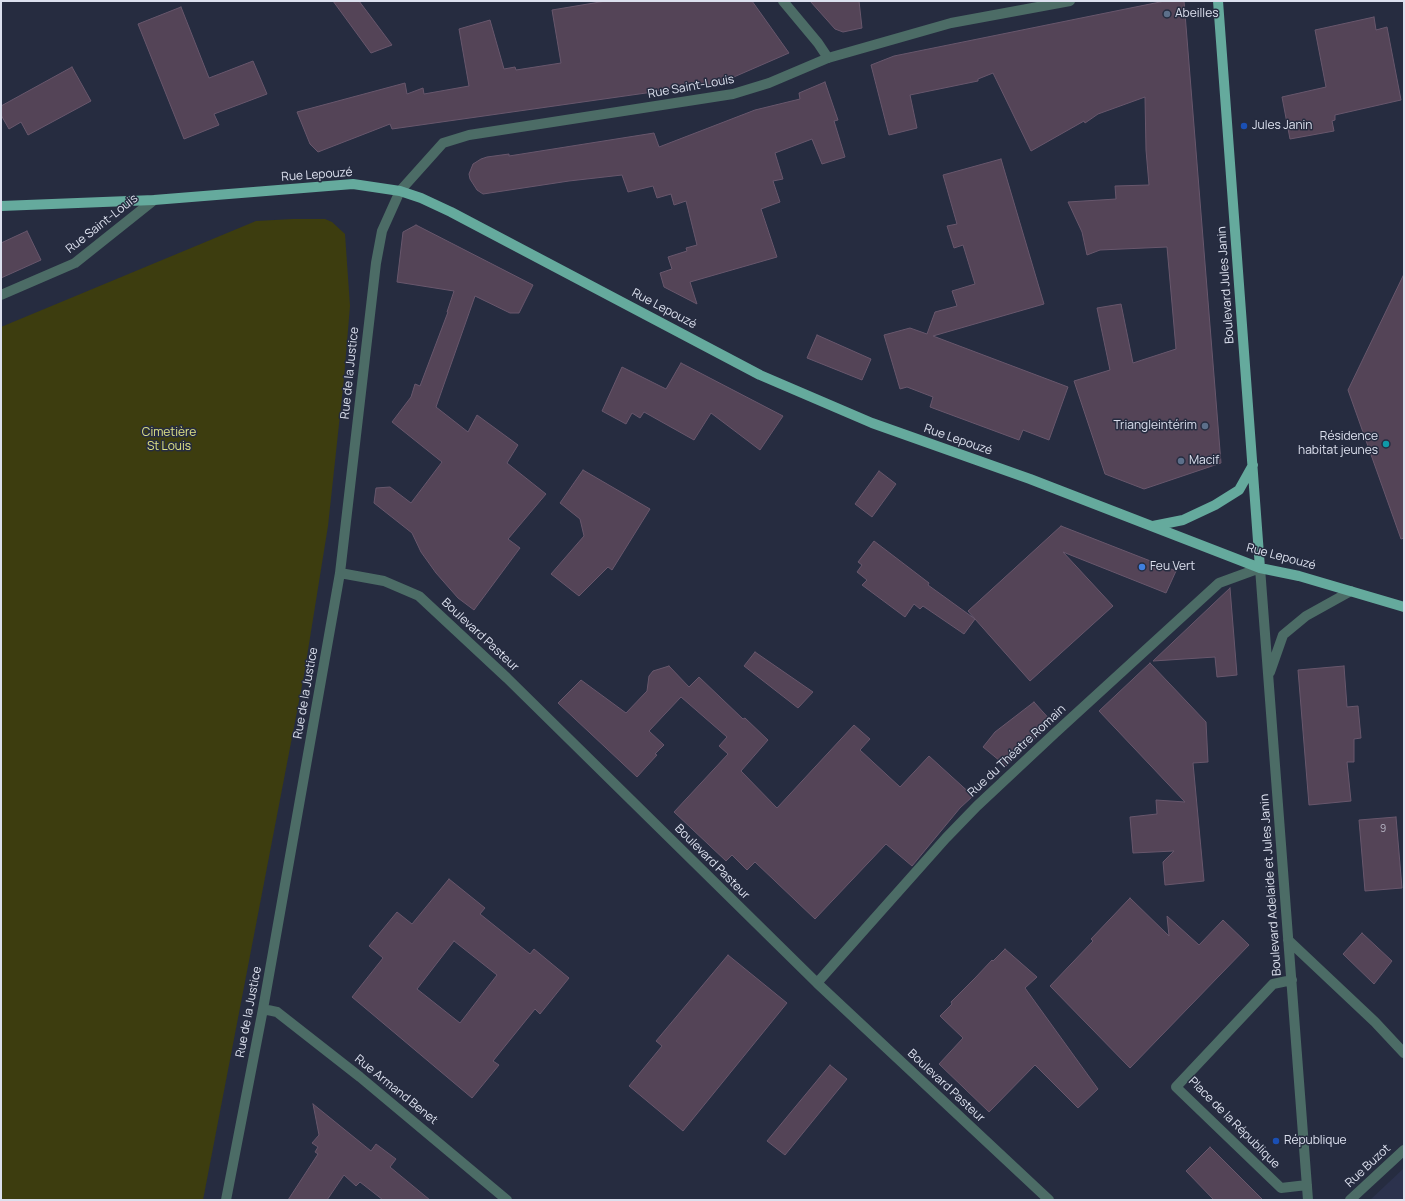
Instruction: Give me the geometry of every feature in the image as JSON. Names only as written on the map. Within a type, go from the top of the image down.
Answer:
[{"type":"main road","name":"Boulevard Jules Janin","points":[[1218,1],[1260,568]]},
{"type":"main road","name":"Rue Lepouzé","points":[[1,206],[154,200],[353,184],[400,191],[421,198],[451,212],[760,375],[872,423],[1030,479],[1260,568],[1299,576],[1404,607]]},
{"type":"main road","points":[[1153,526],[1183,520],[1215,505],[1239,490],[1253,465]]},
{"type":"street","points":[[783,1],[818,43],[828,58]]},
{"type":"street","name":"Rue Saint-Louis","points":[[400,191],[443,143],[469,135],[733,94],[769,83],[828,58],[951,23],[1070,1]]},
{"type":"street","name":"Rue de la Justice","points":[[226,1200],[263,1009],[340,573],[376,263],[382,231],[400,191]]},
{"type":"street","name":"Rue Saint-Louis","points":[[1,295],[75,263],[154,200]]},
{"type":"street","name":"Boulevard Adelaide et Jules Janin","points":[[1260,568],[1308,1200]]},
{"type":"street","name":"Rue du Théatre Romain","points":[[817,983],[977,806],[1219,583],[1260,568]]},
{"type":"street","name":"Boulevard Pasteur","points":[[340,573],[384,581],[419,596],[508,678],[817,983],[1049,1200]]},
{"type":"street","points":[[1268,675],[1283,635],[1306,616],[1351,591]]},
{"type":"street","points":[[1288,940],[1375,1022],[1404,1053]]},
{"type":"street","name":"Place de la République","points":[[1292,980],[1273,984],[1176,1087],[1281,1188],[1307,1185]]},
{"type":"street","name":"Rue Armand Benet","points":[[263,1009],[276,1012],[360,1077],[507,1200]]},
{"type":"street","name":"Rue Buzot","points":[[1350,1200],[1404,1150]]},
{"type":"shaded area","points":[[1404,1168],[1404,1200],[1370,1200]]},
{"type":"green space","name":"Cimetière St Louis","points":[[325,219],[332,222],[345,234],[350,306],[344,378],[328,526],[304,675],[203,1200],[1,1200],[1,327],[256,221]]},
{"type":"building","points":[[333,1],[359,1],[392,45],[371,53]]},
{"type":"building","points":[[606,1],[752,1],[789,53],[720,83],[695,86],[694,83],[646,93],[392,129],[390,124],[318,152],[310,144],[297,112],[405,83],[407,94],[423,88],[424,94],[469,86],[459,29],[490,20],[504,69],[515,67],[516,70],[561,63],[552,10]]},
{"type":"building","points":[[810,1],[859,1],[862,28],[843,32],[835,29]]},
{"type":"building","points":[[1165,1],[1184,1],[1221,463],[1144,489],[1105,474],[1074,381],[1110,370],[1097,308],[1121,304],[1133,363],[1176,349],[1167,247],[1100,250],[1087,255],[1082,232],[1068,202],[1116,199],[1115,186],[1149,185],[1146,150],[1145,97],[1098,114],[1085,123],[1084,121],[1031,151],[993,73],[978,79],[978,81],[910,95],[917,128],[889,135],[871,65],[894,56]]},
{"type":"building","points":[[181,7],[209,78],[253,61],[267,94],[214,114],[219,125],[184,139],[138,24]]},
{"type":"building","points":[[1374,17],[1376,30],[1387,27],[1401,100],[1335,115],[1335,120],[1332,121],[1334,131],[1290,139],[1282,97],[1326,87],[1315,30]]},
{"type":"building","points":[[72,67],[91,101],[28,135],[21,122],[9,129],[1,115],[1,106]]},
{"type":"building","points":[[825,82],[838,120],[834,121],[845,157],[822,164],[812,139],[775,153],[783,179],[773,181],[780,202],[761,209],[777,257],[690,282],[697,304],[664,287],[660,273],[672,269],[668,257],[687,251],[686,248],[697,245],[686,201],[674,205],[671,194],[657,198],[653,186],[628,192],[622,175],[569,181],[483,194],[477,190],[470,179],[469,174],[473,164],[487,157],[509,154],[509,156],[654,133],[659,147],[755,110],[800,99],[799,93]]},
{"type":"building","points":[[1001,159],[1044,304],[933,336],[1068,387],[1049,440],[1023,430],[1019,440],[930,407],[933,397],[907,387],[900,389],[884,335],[910,328],[927,334],[935,312],[957,306],[952,291],[975,284],[963,245],[954,248],[947,226],[957,224],[943,175]]},
{"type":"building","points":[[416,225],[533,285],[519,313],[510,313],[475,296],[436,407],[468,432],[477,415],[518,445],[507,463],[546,494],[508,539],[520,548],[474,610],[458,598],[436,573],[421,552],[412,533],[374,503],[376,488],[390,487],[411,503],[442,462],[392,422],[411,397],[415,384],[420,386],[448,312],[454,291],[397,282],[403,232]]},
{"type":"building","points":[[27,231],[41,260],[1,278],[1,243]]},
{"type":"building","name":"Résidence habitat jeunes","points":[[1404,274],[1404,538],[1401,539],[1348,390]]},
{"type":"building","points":[[817,335],[871,359],[862,380],[807,358]]},
{"type":"building","points":[[681,363],[783,416],[760,450],[711,413],[694,440],[644,412],[640,418],[632,413],[626,424],[602,411],[622,367],[666,389]]},
{"type":"building","points":[[583,470],[650,509],[612,570],[608,567],[579,596],[551,574],[584,536],[580,519],[560,503]]},
{"type":"building","points":[[879,471],[896,484],[872,517],[855,504]]},
{"type":"building","points":[[1061,526],[1176,571],[1166,593],[1063,552],[1113,606],[1030,681],[968,611]]},
{"type":"building","points":[[874,541],[929,583],[928,585],[975,619],[964,634],[923,606],[920,609],[914,604],[905,617],[862,585],[867,580],[857,572],[862,565],[858,562]]},
{"type":"building","points":[[1230,588],[1237,675],[1217,677],[1215,657],[1153,661]]},
{"type":"building","points":[[755,652],[813,692],[798,708],[744,666]]},
{"type":"building","points":[[1150,663],[1206,722],[1208,762],[1193,763],[1204,881],[1165,885],[1163,862],[1174,851],[1133,853],[1130,817],[1157,814],[1156,800],[1185,802],[1099,711]]},
{"type":"building","points":[[669,666],[689,687],[699,677],[743,719],[745,718],[768,740],[741,771],[777,808],[854,725],[870,739],[860,750],[900,787],[929,756],[973,796],[960,808],[912,866],[886,844],[815,919],[755,862],[747,870],[732,855],[726,861],[674,812],[728,754],[719,746],[727,737],[681,697],[649,731],[664,745],[637,777],[558,703],[581,680],[626,713],[647,691],[649,676],[653,671]]},
{"type":"building","points":[[1344,666],[1347,707],[1358,706],[1361,738],[1354,739],[1354,762],[1347,762],[1351,801],[1309,805],[1298,670]]},
{"type":"building","points":[[1034,702],[1052,722],[1006,766],[983,747],[995,732]]},
{"type":"building","points":[[1396,817],[1402,888],[1365,891],[1359,820]]},
{"type":"building","points":[[449,879],[485,908],[480,914],[530,954],[534,949],[569,978],[540,1014],[535,1009],[493,1061],[499,1065],[472,1098],[352,997],[383,958],[369,946],[397,912],[412,924]],"holes":[[[454,941],[497,975],[460,1023],[417,989]]]},
{"type":"building","points":[[1130,898],[1169,936],[1167,916],[1199,945],[1223,920],[1249,945],[1130,1068],[1050,986],[1093,941],[1091,939]]},
{"type":"building","points":[[1362,933],[1392,961],[1374,984],[1343,954]]},
{"type":"building","points":[[1005,949],[1037,977],[1025,988],[1098,1089],[1078,1108],[1035,1065],[989,1112],[939,1064],[963,1038],[940,1016],[952,1004],[951,1002],[992,960],[993,961]]},
{"type":"building","points":[[728,955],[787,1003],[683,1131],[629,1086],[662,1046],[656,1041]]},
{"type":"building","points":[[830,1065],[847,1079],[785,1155],[767,1141]]},
{"type":"building","points":[[313,1104],[371,1151],[376,1144],[396,1159],[390,1167],[430,1200],[383,1200],[360,1182],[356,1186],[344,1175],[327,1200],[288,1200],[318,1154],[315,1152],[318,1147],[312,1143],[319,1135]]},
{"type":"building","points":[[1210,1147],[1263,1200],[1214,1200],[1186,1171]]},
{"type":"place","name":"Abeilles","points":[[1167,14]]},
{"type":"place","name":"Jules Janin","points":[[1244,126]]},
{"type":"place","name":"Triangleintérim","points":[[1205,426]]},
{"type":"place","name":"Résidence habitat jeunes","points":[[1386,444]]},
{"type":"place","name":"Macif","points":[[1181,461]]},
{"type":"place","name":"Feu Vert","points":[[1142,567]]},
{"type":"place","name":"République","points":[[1276,1141]]}]
